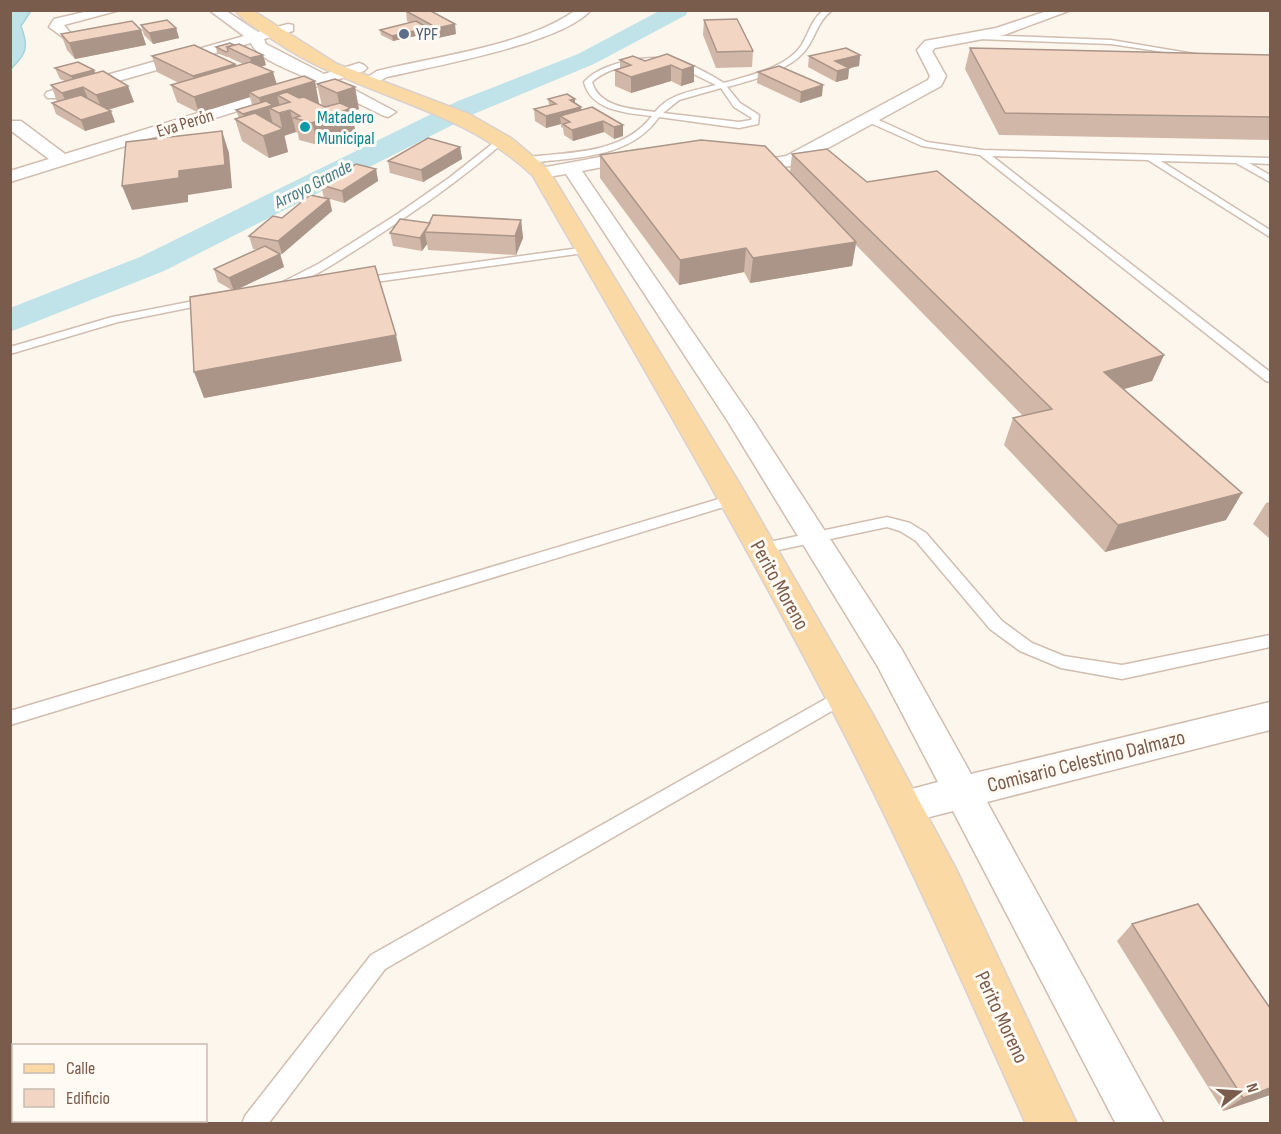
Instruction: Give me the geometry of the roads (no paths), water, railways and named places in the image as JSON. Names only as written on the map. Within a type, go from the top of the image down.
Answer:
[{"type":"main road","points":[[242,10],[265,35],[342,73]]},
{"type":"main road","name":"Perito Moreno","points":[[263,10],[364,75],[468,121],[547,167],[587,250],[760,549],[843,696],[902,807],[1052,1124]]},
{"type":"street","points":[[64,34],[56,27],[59,22],[114,10]]},
{"type":"street","points":[[215,10],[265,35]]},
{"type":"street","name":"Eva Perón","points":[[10,177],[342,73],[382,74],[517,42],[571,21],[585,10]]},
{"type":"street","points":[[718,158],[764,165],[790,161],[935,83],[938,76],[924,50],[930,44],[981,37],[1065,10]]},
{"type":"street","points":[[53,94],[288,28]]},
{"type":"street","points":[[265,35],[259,46],[269,53],[388,112]]},
{"type":"street","points":[[205,52],[227,62]]},
{"type":"street","points":[[15,125],[63,160]]},
{"type":"street","points":[[656,152],[547,167],[740,420],[890,659],[1141,1124]]},
{"type":"street","name":"Comisario Celestino Dalmazo","points":[[902,807],[1270,716]]},
{"type":"lane","points":[[547,167],[621,144],[636,137],[670,100],[774,68],[806,47],[815,21],[829,10]]},
{"type":"lane","points":[[981,37],[1093,41],[1202,56]]},
{"type":"lane","points":[[652,61],[674,62],[697,70],[722,85],[737,105],[756,117],[755,122],[739,125],[626,109],[601,101],[590,90],[588,82],[592,77],[614,68],[652,61]]},
{"type":"lane","points":[[869,119],[925,144],[983,153],[1270,161]]},
{"type":"lane","points":[[305,288],[267,292],[330,263],[473,166],[501,140]]},
{"type":"lane","points":[[983,153],[1270,378]]},
{"type":"lane","points":[[1149,157],[1270,234]]},
{"type":"lane","points":[[1236,160],[1270,179]]},
{"type":"lane","points":[[352,282],[587,250]]},
{"type":"lane","points":[[10,351],[116,319],[225,299]]},
{"type":"lane","points":[[10,718],[732,500]]},
{"type":"lane","points":[[760,549],[887,522],[905,527],[921,537],[996,625],[1026,647],[1061,662],[1094,669],[1122,672],[1270,641]]},
{"type":"lane","points":[[253,1124],[378,962],[843,696]]},
{"type":"water","points":[[11,10],[31,11],[21,26],[25,49],[11,69]]},
{"type":"waterway","name":"Arroyo Grande","points":[[10,321],[152,264],[467,107],[586,59],[678,10]]},
{"type":"place","name":"YPF","points":[[404,34]]},
{"type":"place","name":"Matadero Municipal","points":[[305,127]]}]
